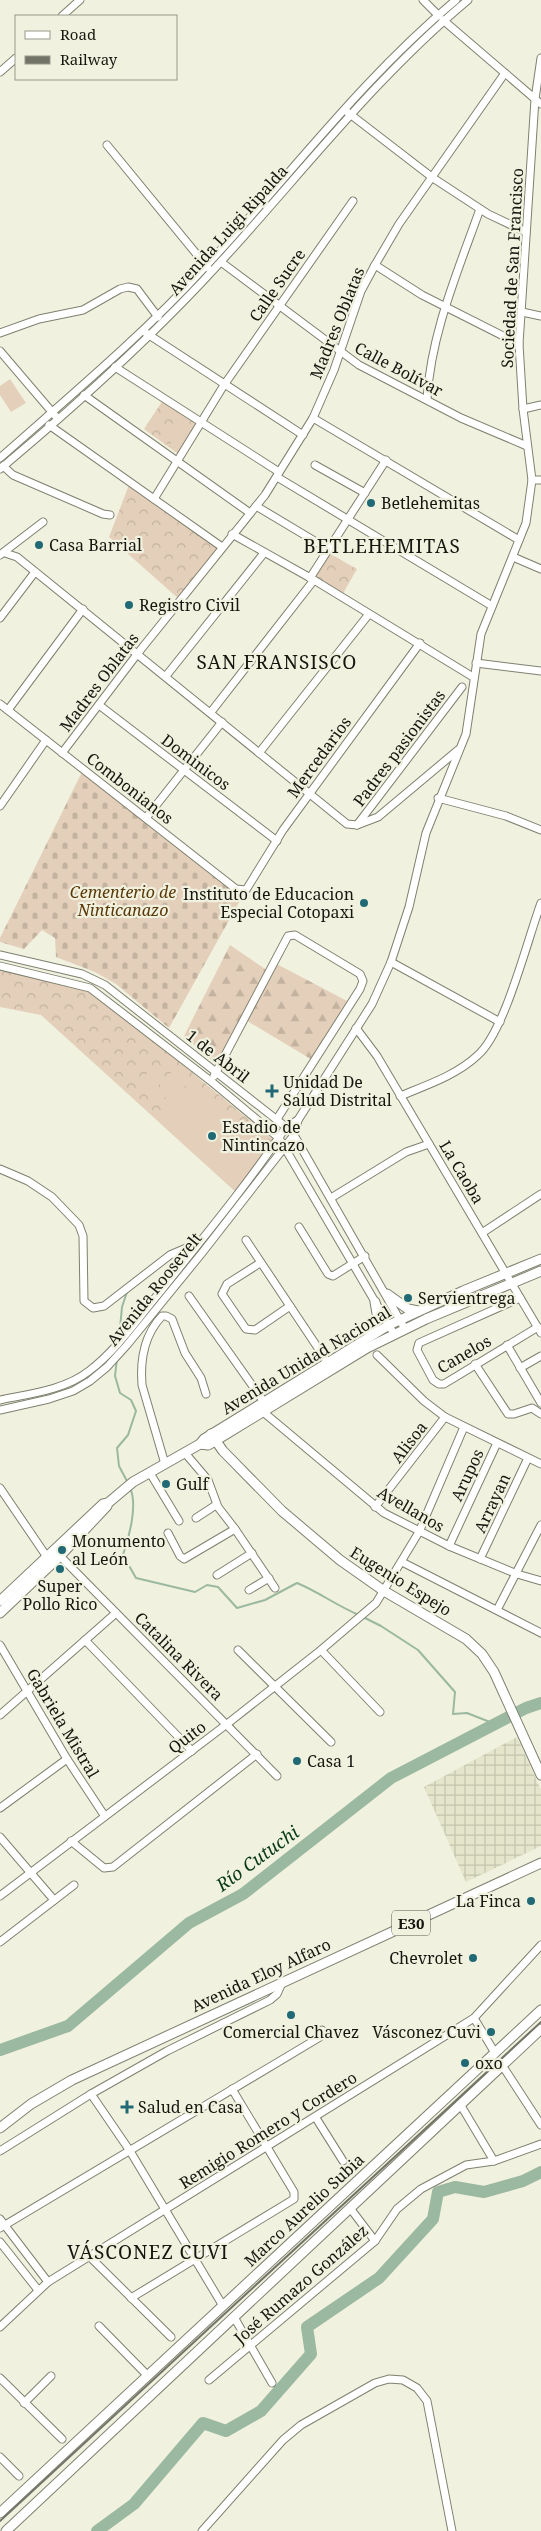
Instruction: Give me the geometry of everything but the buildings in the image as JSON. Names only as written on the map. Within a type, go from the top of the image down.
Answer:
[{"type":"main road","name":"Avenida Unidad Nacional","points":[[263,1407],[328,1362],[389,1325],[541,1259]]},
{"type":"main road","name":"Avenida Unidad Nacional","points":[[0,1601],[103,1504],[108,1503],[124,1488],[200,1444],[208,1445],[213,1438],[263,1407],[405,1328],[541,1271]]},
{"type":"main road","points":[[387,1294],[408,1309],[418,1311]]},
{"type":"main road","points":[[366,1338],[378,1319],[375,1302]]},
{"type":"main road","name":"Eugenio Espejo","points":[[213,1438],[282,1511],[340,1560],[384,1592],[466,1639],[482,1654],[494,1672],[533,1758],[540,1769]]},
{"type":"main road","name":"Avenida Unidad Nacional","points":[[0,1613],[60,1556],[107,1508],[108,1503]]},
{"type":"main road","name":"Avenida Eloy Alfaro","points":[[0,2128],[25,2108],[72,2080],[541,1863]]},
{"type":"main road","name":"Marco Aurelio Subia","points":[[0,2514],[541,2010]]},
{"type":"main road","name":"Marco Aurelio Subia","points":[[6,2531],[541,2029]]},
{"type":"street","points":[[63,15],[80,0]]},
{"type":"street","points":[[422,0],[541,104]]},
{"type":"street","name":"Avenida Luigi Ripalda","points":[[0,458],[146,334],[158,318],[209,269],[221,262],[349,114],[456,0]]},
{"type":"street","name":"Avenida Luigi Ripalda","points":[[1,468],[58,420],[115,367],[209,269],[343,108],[441,18],[468,0]]},
{"type":"street","name":"Sociedad de San Francisco","points":[[294,1135],[298,1120],[372,1004],[390,962],[409,908],[426,833],[438,798],[466,734],[473,677],[481,634],[513,557],[528,510],[532,480],[523,409],[519,344],[535,99],[541,58]]},
{"type":"street","points":[[0,72],[15,59]]},
{"type":"street","name":"Madres Oblatas","points":[[62,753],[138,653],[256,506],[278,474],[313,418],[340,352],[361,291],[375,265],[399,224],[505,73]]},
{"type":"street","points":[[343,108],[433,178],[480,209],[526,232]]},
{"type":"street","points":[[107,145],[209,269]]},
{"type":"street","name":"Calle Sucre","points":[[154,499],[224,385],[353,201]]},
{"type":"street","points":[[427,399],[427,385],[436,338],[480,209]]},
{"type":"street","name":"Calle Bolívar","points":[[221,262],[359,365],[461,418],[527,446]]},
{"type":"street","points":[[375,265],[422,295],[519,344]]},
{"type":"street","points":[[0,333],[39,319],[83,310],[120,289],[128,287],[137,289],[158,318]]},
{"type":"street","points":[[522,312],[541,316]]},
{"type":"street","points":[[146,334],[303,435]]},
{"type":"street","points":[[0,351],[58,420]]},
{"type":"street","points":[[115,367],[278,474],[492,606]]},
{"type":"street","points":[[84,395],[250,513]]},
{"type":"street","points":[[523,409],[541,405]]},
{"type":"street","points":[[313,418],[519,540]]},
{"type":"street","points":[[44,419],[50,427],[222,547]]},
{"type":"street","points":[[211,712],[312,579],[328,549],[386,460]]},
{"type":"street","points":[[315,464],[365,493]]},
{"type":"street","points":[[1,468],[103,514],[110,515]]},
{"type":"street","points":[[532,480],[541,480]]},
{"type":"street","points":[[256,506],[328,549]]},
{"type":"street","points":[[3,554],[43,522]]},
{"type":"street","points":[[232,534],[420,643],[473,677]]},
{"type":"street","points":[[166,676],[264,553]]},
{"type":"street","points":[[3,554],[17,557],[211,712],[347,824],[357,825],[378,817],[461,748]]},
{"type":"street","points":[[513,557],[541,569]]},
{"type":"street","points":[[0,618],[36,572]]},
{"type":"street","points":[[8,710],[83,609]]},
{"type":"street","points":[[260,753],[369,614]]},
{"type":"street","name":"Mercedarios","points":[[246,890],[309,792],[420,643]]},
{"type":"street","points":[[476,663],[541,671]]},
{"type":"street","name":"Padres pasionistas","points":[[357,825],[462,687]]},
{"type":"street","name":"Combonianos","points":[[0,704],[236,889],[246,890]]},
{"type":"street","name":"Dominicos","points":[[99,705],[276,841]]},
{"type":"street","points":[[146,818],[222,722]]},
{"type":"street","points":[[0,806],[46,740]]},
{"type":"street","points":[[438,798],[506,816],[541,830]]},
{"type":"street","points":[[400,1096],[452,1073],[478,1056],[490,1043],[500,1022],[539,919],[541,903]]},
{"type":"street","points":[[212,1082],[288,936],[295,936],[360,974],[363,981],[360,989],[277,1119]]},
{"type":"street","name":"1 de Abril","points":[[0,955],[82,974],[105,985],[286,1126],[294,1135],[405,1328]]},
{"type":"street","points":[[390,962],[500,1022]]},
{"type":"street","name":"1 de Abril","points":[[0,966],[90,988],[212,1082],[279,1138],[286,1146],[394,1334]]},
{"type":"street","name":"La Caoba","points":[[356,1028],[400,1096],[539,1330]]},
{"type":"street","points":[[286,1126],[298,1120]]},
{"type":"street","name":"Avenida Roosevelt","points":[[0,1400],[46,1390],[74,1380],[89,1372],[107,1355],[190,1254],[279,1138],[286,1126]]},
{"type":"street","name":"Avenida Roosevelt","points":[[0,1410],[49,1399],[73,1390],[90,1381],[107,1367],[128,1345],[294,1135]]},
{"type":"street","points":[[331,1198],[406,1152],[429,1144]]},
{"type":"street","points":[[0,1169],[28,1181],[52,1197],[79,1225],[83,1236],[84,1301],[93,1308],[104,1306],[170,1255],[198,1243]]},
{"type":"street","points":[[482,1233],[541,1194]]},
{"type":"street","points":[[299,1227],[328,1274],[333,1276],[365,1256]]},
{"type":"street","points":[[246,1240],[328,1362]]},
{"type":"street","points":[[190,1254],[197,1259]]},
{"type":"street","points":[[260,1263],[227,1284],[222,1294],[246,1329],[255,1330],[290,1306]]},
{"type":"street","name":"Avellanos","points":[[189,1296],[263,1407],[376,1507],[418,1532],[517,1574],[541,1581]]},
{"type":"street","name":"Canelos","points":[[520,1298],[421,1342],[417,1346],[433,1380],[439,1384],[444,1384],[507,1345],[539,1330]]},
{"type":"street","points":[[165,1464],[142,1385],[141,1374],[145,1346],[162,1316],[172,1319],[185,1353],[201,1378],[206,1394]]},
{"type":"street","points":[[475,1364],[508,1414],[539,1407],[507,1345]]},
{"type":"street","points":[[377,1355],[424,1402],[445,1417],[541,1464]]},
{"type":"street","points":[[520,1368],[541,1356]]},
{"type":"street","name":"Alisoa","points":[[376,1507],[445,1417]]},
{"type":"street","name":"Quito","points":[[0,1896],[104,1815],[228,1724],[376,1603],[402,1562],[418,1532],[464,1427]]},
{"type":"street","name":"Arupos","points":[[450,1546],[497,1443]]},
{"type":"street","points":[[185,1452],[208,1480],[216,1505],[235,1529],[275,1588]]},
{"type":"street","name":"Arrayan","points":[[480,1559],[528,1458]]},
{"type":"street","points":[[146,1475],[179,1521]]},
{"type":"street","points":[[0,1488],[47,1556]]},
{"type":"street","points":[[196,1518],[216,1505]]},
{"type":"street","points":[[497,1610],[541,1525]]},
{"type":"street","points":[[168,1533],[180,1556],[184,1559],[235,1529]]},
{"type":"street","points":[[216,1575],[252,1553]]},
{"type":"street","name":"Catalina Rivera","points":[[60,1556],[228,1724],[277,1776]]},
{"type":"street","points":[[402,1562],[541,1633]]},
{"type":"street","points":[[249,1590],[269,1578]]},
{"type":"street","points":[[0,1715],[116,1613]]},
{"type":"street","points":[[85,1640],[192,1751]]},
{"type":"street","name":"Gabriela Mistral","points":[[0,1645],[66,1759],[104,1815]]},
{"type":"street","points":[[322,1649],[380,1712]]},
{"type":"street","points":[[238,1650],[331,1742]]},
{"type":"street","points":[[71,1841],[104,1868],[113,1867],[257,1754]]},
{"type":"street","points":[[0,1808],[66,1759]]},
{"type":"street","points":[[0,1837],[54,1900]]},
{"type":"street","points":[[0,1942],[74,1885]]},
{"type":"street","name":"Remigio Romero y Cordero","points":[[0,2327],[48,2282],[268,2148],[474,2018],[541,1945]]},
{"type":"street","points":[[0,2151],[92,2094],[167,2051],[270,2000],[278,1994],[282,1983]]},
{"type":"street","points":[[474,2018],[495,2053]]},
{"type":"street","points":[[48,2282],[1,2224],[130,2151],[320,2038],[322,2030]]},
{"type":"street","points":[[502,2065],[541,2124]]},
{"type":"street","points":[[131,2298],[294,2200],[294,2192],[232,2089]]},
{"type":"street","points":[[92,2094],[166,2209],[223,2306]]},
{"type":"street","points":[[460,2104],[494,2161]]},
{"type":"street","points":[[316,2118],[343,2161]]},
{"type":"street","name":"José Rumazo González","points":[[208,2380],[375,2241],[397,2208],[421,2189],[466,2165],[494,2161],[541,2144]]},
{"type":"street","points":[[350,2208],[375,2241]]},
{"type":"street","points":[[0,2242],[38,2290]]},
{"type":"street","points":[[89,2256],[171,2337]]},
{"type":"street","points":[[234,2317],[272,2383]]},
{"type":"street","points":[[99,2326],[148,2376]]},
{"type":"street","points":[[24,2402],[51,2376]]},
{"type":"street","points":[[0,2378],[62,2439]]},
{"type":"street","points":[[202,2531],[283,2440],[300,2425],[375,2383],[389,2379],[403,2380],[416,2388],[427,2401],[452,2531]]},
{"type":"street","points":[[0,2458],[20,2476]]},
{"type":"shaded area","points":[[517,1737],[541,1790],[541,1846],[466,1882],[424,1787]]},
{"type":"green space","points":[[10,379],[26,403],[11,412],[0,395],[0,386]]},
{"type":"green space","points":[[163,400],[200,424],[181,456],[144,429]]},
{"type":"green space","points":[[177,417],[183,420],[180,426],[182,427],[185,422],[191,426],[175,450],[169,446],[172,441],[170,439],[166,444],[161,441]]},
{"type":"green space","points":[[129,485],[222,547],[180,600],[109,537]]},
{"type":"green space","points":[[327,552],[357,569],[341,597],[310,578]]},
{"type":"green space","name":"Cementerio de Ninticanazo","points":[[82,772],[242,897],[169,1028],[116,984],[95,972],[56,957],[55,938],[42,930],[24,949],[0,942],[0,938]]},
{"type":"green space","points":[[230,945],[268,971],[273,962],[347,1001],[314,1061],[244,1019],[258,989],[216,1064],[184,1036]]},
{"type":"green space","points":[[0,971],[90,988],[276,1142],[237,1193],[41,1015],[0,1007]]},
{"type":"green space","points":[[152,1066],[165,1076],[149,1098],[138,1087]]},
{"type":"green space","points":[[176,1066],[191,1079],[171,1102],[157,1091]]},
{"type":"green space","name":"Estadio de Nintincazo","points":[[193,1085],[264,1148],[237,1193],[160,1123]]},
{"type":"waterway","points":[[119,1339],[122,1307],[127,1292]]},
{"type":"waterway","points":[[117,1359],[115,1376],[120,1393],[131,1400],[136,1411],[128,1435],[117,1448],[119,1466],[128,1483]]},
{"type":"waterway","points":[[130,1488],[133,1512],[123,1555],[136,1578],[195,1592],[207,1585],[218,1587],[237,1608],[265,1600],[297,1583],[359,1615]]},
{"type":"waterway","points":[[363,1617],[381,1626],[418,1650],[455,1692],[453,1714],[467,1713],[495,1724]]},
{"type":"waterway","name":"Río Cutuchi","points":[[0,2050],[68,2026],[189,1923],[243,1894],[391,1778],[526,1708],[541,1703]]},
{"type":"waterway","points":[[97,2531],[134,2504],[203,2423],[226,2431],[261,2411],[311,2354],[307,2327],[379,2278],[433,2219],[438,2192],[455,2187],[484,2192],[523,2181],[541,2172]]},
{"type":"railway","points":[[0,2521],[541,2022]]},
{"type":"place","name":"Betlehemitas","points":[[371,503]]},
{"type":"place","name":"Casa Barrial","points":[[39,545]]},
{"type":"place","name":"Registro Civil","points":[[129,605]]},
{"type":"place","name":"Instituto de Educacion Especial Cotopaxi","points":[[364,903]]},
{"type":"place","name":"Unidad De Salud Distrital","points":[[272,1091]]},
{"type":"place","name":"Estadio de Nintincazo","points":[[212,1136]]},
{"type":"place","name":"Servientrega","points":[[408,1298]]},
{"type":"place","name":"Gulf","points":[[166,1484]]},
{"type":"place","name":"Monumento al León","points":[[62,1550]]},
{"type":"place","name":"Super Pollo Rico","points":[[60,1569]]},
{"type":"place","name":"Casa 1","points":[[297,1761]]},
{"type":"place","name":"La Finca","points":[[531,1901]]},
{"type":"place","name":"Chevrolet","points":[[473,1958]]},
{"type":"place","name":"Comercial Chavez","points":[[291,2015]]},
{"type":"place","name":"Vásconez Cuvi","points":[[491,2032]]},
{"type":"place","name":"oxo","points":[[465,2063]]},
{"type":"place","name":"Salud en Casa","points":[[127,2107]]},
{"type":"district","name":"BETLEHEMITAS","points":[[382,546]]},
{"type":"district","name":"SAN FRANSISCO","points":[[277,662]]},
{"type":"district","name":"VÁSCONEZ CUVI","points":[[148,2252]]}]
